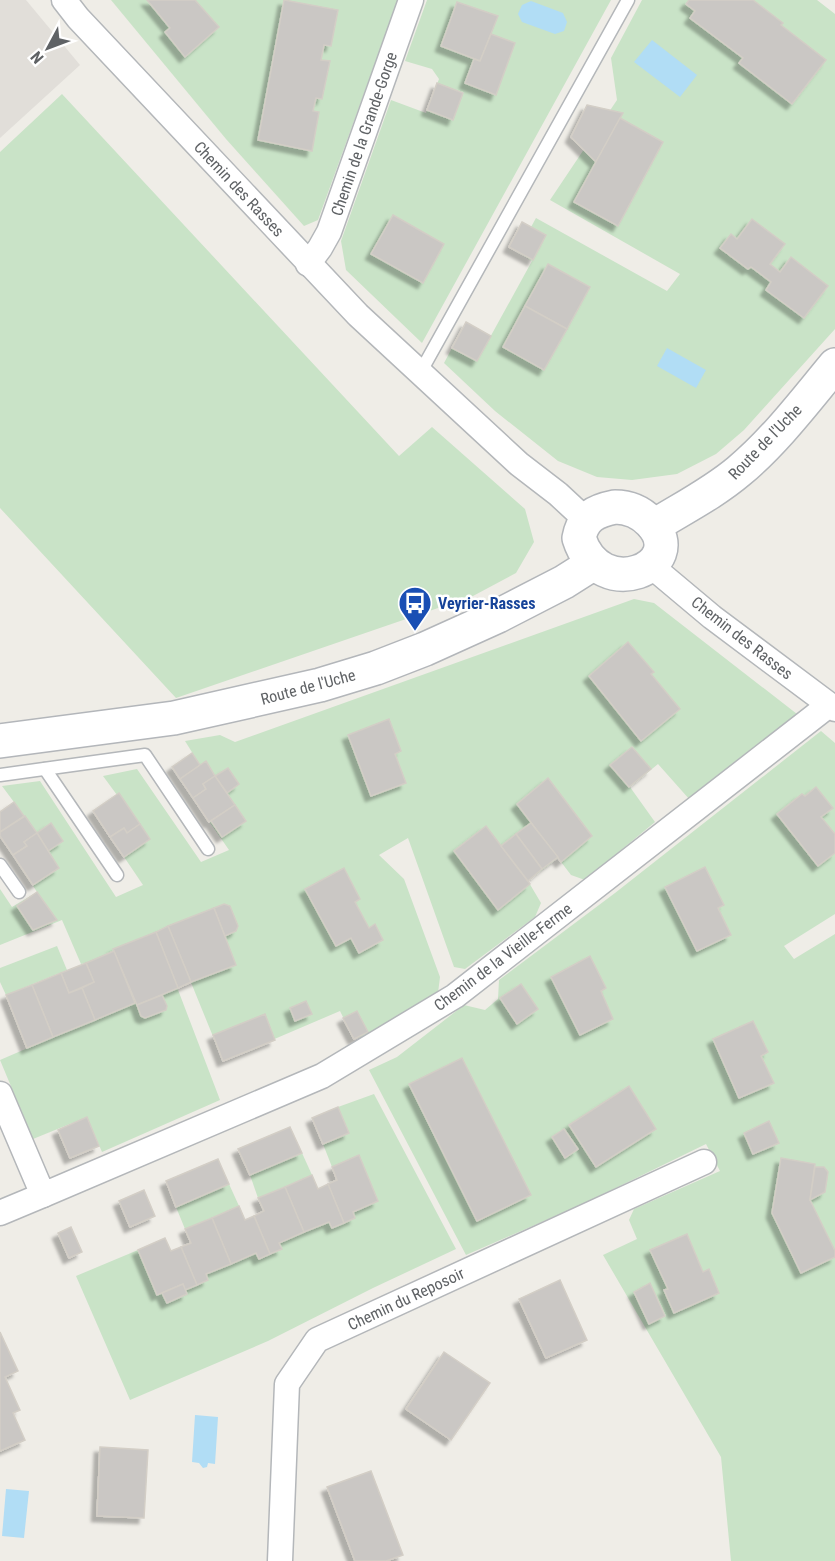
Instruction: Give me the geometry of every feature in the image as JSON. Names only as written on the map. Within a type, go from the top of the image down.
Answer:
[{"type":"street","name":"Chemin des Rasses","points":[[64,0],[78,18],[358,315],[519,464],[558,494],[586,520]]},
{"type":"street","name":"Chemin de la Grande-Gorge","points":[[308,264],[330,232],[411,0]]},
{"type":"street","name":"Route de l'Uche","points":[[654,526],[713,491],[741,469],[776,434],[835,365]]},
{"type":"street","points":[[626,507],[646,517],[654,526],[663,543],[657,559],[650,565],[630,573],[616,574],[601,568],[585,553],[579,538],[586,520],[592,513],[603,509],[626,507]]},
{"type":"street","name":"Route de l'Uche","points":[[0,741],[174,718],[320,686],[386,664],[487,621],[528,602],[594,563]]},
{"type":"street","name":"Chemin des Rasses","points":[[650,565],[712,617],[832,707]]},
{"type":"street","name":"Chemin de la Vieille-Ferme","points":[[0,1213],[322,1076],[455,996],[832,707]]},
{"type":"street","points":[[0,1094],[43,1195]]},
{"type":"street","name":"Chemin du Reposoir","points":[[280,1561],[287,1384],[317,1340],[704,1162]]},
{"type":"lane","points":[[420,373],[628,0]]},
{"type":"lane","points":[[0,775],[145,755],[208,849]]},
{"type":"lane","points":[[45,769],[117,875]]},
{"type":"lane","points":[[0,865],[19,892]]},
{"type":"shaded area","points":[[0,0],[26,0],[80,65],[0,138]]},
{"type":"green space","points":[[111,0],[398,0],[318,220],[304,226],[226,139]]},
{"type":"green space","points":[[427,0],[611,0],[422,343],[346,270],[341,241],[391,100],[426,113],[439,79],[432,69],[405,61]]},
{"type":"green space","points":[[642,0],[817,0],[835,14],[835,329],[744,430],[716,454],[677,474],[632,480],[597,477],[558,461],[495,411],[444,363],[452,348],[477,361],[532,261],[509,247],[522,222],[531,227],[536,218],[667,291],[680,274],[550,200],[617,100],[611,58]]},
{"type":"green space","points":[[62,94],[399,456],[432,427],[525,509],[534,542],[516,573],[473,596],[176,698],[0,508],[0,152]]},
{"type":"green space","points":[[634,599],[654,603],[797,714],[690,800],[658,764],[630,787],[655,822],[585,880],[571,875],[558,858],[528,881],[541,903],[535,917],[465,969],[454,967],[408,838],[379,855],[404,879],[440,977],[438,993],[386,1028],[354,1039],[340,1011],[223,1061],[168,926],[156,932],[220,1100],[102,1152],[87,1117],[33,1139],[0,1060],[95,1019],[82,988],[94,982],[86,963],[81,964],[62,920],[0,945],[0,889],[12,907],[37,892],[13,855],[37,833],[2,786],[40,781],[116,897],[143,885],[93,811],[117,795],[103,776],[137,769],[201,862],[229,850],[193,798],[215,776],[206,762],[200,765],[185,741],[220,735],[235,742]]},
{"type":"green space","points":[[821,731],[835,743],[835,914],[784,946],[794,959],[835,934],[835,1561],[731,1561],[721,1457],[603,1255],[637,1239],[629,1220],[634,1209],[720,1171],[706,1144],[585,1203],[466,1255],[369,1070],[397,1057],[464,1005],[485,1010],[498,999],[499,980],[615,893]]},
{"type":"green space","points":[[57,946],[67,970],[6,995],[0,982],[0,968]]},
{"type":"green space","points":[[374,1094],[456,1249],[268,1341],[130,1400],[76,1276],[138,1250],[157,1295],[183,1284],[186,1290],[208,1280],[206,1274],[256,1253],[259,1259],[282,1249],[279,1243],[329,1222],[333,1228],[355,1218],[353,1212],[378,1201],[359,1156],[332,1167],[323,1144],[349,1133],[338,1107]]},
{"type":"green space","points":[[302,1153],[312,1175],[258,1198],[250,1175]]},
{"type":"green space","points":[[229,1184],[239,1206],[185,1229],[176,1207]]},
{"type":"water","points":[[531,1],[563,13],[567,22],[564,31],[555,34],[522,22],[518,14],[522,5]]},
{"type":"water","points":[[652,40],[697,75],[680,97],[634,62]]},
{"type":"water","points":[[667,348],[706,370],[696,388],[657,366]]},
{"type":"water","points":[[195,1415],[218,1417],[215,1464],[208,1463],[207,1467],[203,1468],[199,1463],[192,1462]]},
{"type":"water","points":[[6,1489],[29,1491],[24,1538],[2,1536]]},
{"type":"building","points":[[147,0],[195,0],[219,27],[185,57],[165,32],[170,28]]},
{"type":"building","points":[[284,0],[338,10],[331,46],[324,45],[321,60],[330,61],[322,99],[316,98],[313,111],[319,112],[312,151],[258,140]]},
{"type":"building","points":[[689,0],[753,0],[826,60],[792,104],[739,63],[743,58],[690,18],[695,11],[686,4]]},
{"type":"building","points":[[457,2],[498,16],[480,61],[441,46]]},
{"type":"building","points":[[491,34],[515,43],[496,95],[465,83],[474,59],[480,61]]},
{"type":"building","points":[[437,83],[463,93],[453,120],[427,110]]},
{"type":"building","points":[[587,105],[623,113],[596,162],[571,137]]},
{"type":"building","points":[[620,118],[663,142],[618,226],[574,202]]},
{"type":"building","points":[[393,215],[444,244],[423,283],[371,254]]},
{"type":"building","points":[[752,219],[785,244],[770,264],[780,272],[791,257],[828,286],[804,318],[766,290],[771,282],[751,267],[748,269],[720,248],[731,234],[737,239]]},
{"type":"building","points":[[522,222],[546,235],[533,260],[509,247]]},
{"type":"building","points":[[548,264],[590,287],[567,329],[525,306]]},
{"type":"building","points":[[525,306],[567,329],[544,370],[503,347]]},
{"type":"building","points":[[466,322],[491,336],[477,361],[452,348]]},
{"type":"building","points":[[628,642],[654,672],[651,674],[680,709],[641,741],[589,676]]},
{"type":"building","points":[[389,719],[401,751],[395,754],[406,783],[371,796],[348,735]]},
{"type":"building","points":[[632,747],[651,769],[629,787],[610,765]]},
{"type":"building","points":[[192,753],[200,765],[180,779],[172,767]]},
{"type":"building","points":[[206,761],[215,776],[203,784],[206,789],[193,798],[180,779]]},
{"type":"building","points":[[228,768],[239,784],[227,793],[215,776]]},
{"type":"building","points":[[215,776],[235,805],[209,822],[193,798],[206,789],[203,784]]},
{"type":"building","points":[[548,778],[592,836],[561,862],[517,804]]},
{"type":"building","points":[[816,787],[833,808],[821,817],[835,834],[835,853],[818,866],[777,814],[802,794],[805,796]]},
{"type":"building","points":[[119,793],[140,824],[127,833],[124,828],[110,837],[93,811]]},
{"type":"building","points":[[14,802],[24,816],[0,832],[0,812]]},
{"type":"building","points":[[235,805],[246,821],[222,837],[211,821]]},
{"type":"building","points":[[25,816],[37,833],[24,842],[27,846],[13,855],[0,836],[0,832]]},
{"type":"building","points":[[51,823],[63,841],[48,851],[37,833]]},
{"type":"building","points":[[531,823],[558,857],[542,869],[516,834]]},
{"type":"building","points":[[140,824],[150,839],[124,857],[110,837],[124,828],[127,833]]},
{"type":"building","points":[[486,826],[530,884],[498,910],[454,851]]},
{"type":"building","points":[[37,833],[59,868],[33,885],[13,855],[27,846],[24,842]]},
{"type":"building","points":[[516,834],[542,869],[528,881],[501,846]]},
{"type":"building","points":[[705,867],[724,905],[718,908],[731,935],[697,951],[665,887]]},
{"type":"building","points":[[344,868],[360,899],[355,902],[369,928],[375,924],[383,940],[359,953],[351,938],[336,946],[305,889]]},
{"type":"building","points":[[37,892],[57,920],[33,930],[17,906]]},
{"type":"building","points":[[224,904],[230,906],[238,926],[236,931],[225,936],[214,908]]},
{"type":"building","points":[[214,908],[236,965],[191,982],[168,926]]},
{"type":"building","points":[[168,926],[191,982],[178,988],[156,932]]},
{"type":"building","points":[[156,932],[178,988],[137,1005],[113,949]]},
{"type":"building","points":[[114,951],[135,1003],[95,1020],[82,988],[94,982],[86,963]]},
{"type":"building","points":[[590,956],[606,988],[601,991],[613,1019],[580,1035],[551,977]]},
{"type":"building","points":[[86,963],[94,982],[69,993],[61,973]]},
{"type":"building","points":[[61,973],[69,993],[82,988],[95,1020],[53,1037],[32,985]]},
{"type":"building","points":[[521,984],[538,1009],[517,1024],[500,998]]},
{"type":"building","points":[[32,985],[53,1037],[27,1048],[6,995]]},
{"type":"building","points":[[162,995],[167,1006],[166,1010],[145,1018],[141,1016],[137,1005]]},
{"type":"building","points":[[306,1001],[312,1014],[295,1021],[290,1008]]},
{"type":"building","points":[[357,1011],[368,1032],[354,1039],[343,1018]]},
{"type":"building","points":[[265,1014],[275,1040],[223,1061],[213,1035]]},
{"type":"building","points":[[753,1021],[768,1052],[761,1056],[774,1083],[739,1098],[713,1039]]},
{"type":"building","points":[[462,1058],[531,1195],[477,1221],[409,1084]]},
{"type":"building","points":[[629,1086],[656,1129],[596,1167],[569,1125]]},
{"type":"building","points":[[338,1107],[349,1133],[323,1144],[312,1118]]},
{"type":"building","points":[[87,1117],[99,1146],[70,1158],[58,1130]]},
{"type":"building","points":[[769,1121],[779,1143],[753,1154],[744,1133]]},
{"type":"building","points":[[290,1127],[302,1153],[250,1175],[238,1149]]},
{"type":"building","points":[[564,1129],[578,1149],[565,1158],[552,1137]]},
{"type":"building","points":[[359,1155],[378,1201],[353,1212],[355,1218],[344,1223],[328,1184],[337,1180],[332,1167]]},
{"type":"building","points":[[781,1158],[815,1164],[810,1200],[835,1251],[835,1257],[801,1273],[772,1213]]},
{"type":"building","points":[[218,1159],[229,1184],[176,1207],[166,1181]]},
{"type":"building","points":[[815,1167],[824,1167],[828,1172],[825,1192],[810,1200]]},
{"type":"building","points":[[312,1175],[318,1189],[328,1184],[344,1223],[332,1228],[329,1222],[304,1232],[285,1187]]},
{"type":"building","points":[[285,1187],[304,1232],[279,1243],[282,1249],[270,1254],[254,1216],[264,1211],[258,1198]]},
{"type":"building","points":[[144,1190],[155,1216],[130,1227],[119,1201]]},
{"type":"building","points":[[239,1206],[245,1220],[254,1216],[270,1254],[259,1259],[256,1253],[231,1264],[212,1218]]},
{"type":"building","points":[[212,1218],[231,1264],[206,1274],[208,1280],[197,1285],[181,1247],[191,1243],[185,1229]]},
{"type":"building","points":[[71,1227],[82,1252],[69,1258],[58,1233]]},
{"type":"building","points":[[687,1234],[703,1272],[709,1269],[719,1293],[674,1313],[664,1290],[668,1289],[650,1250]]},
{"type":"building","points":[[165,1238],[171,1251],[181,1247],[197,1285],[185,1290],[183,1284],[157,1295],[138,1250]]},
{"type":"building","points":[[560,1280],[587,1340],[546,1358],[519,1299]]},
{"type":"building","points":[[650,1283],[665,1316],[649,1324],[634,1292]]},
{"type":"building","points":[[183,1284],[187,1294],[167,1303],[162,1293]]},
{"type":"building","points":[[0,1332],[18,1371],[5,1377],[20,1410],[13,1413],[25,1440],[0,1451]]},
{"type":"building","points":[[444,1352],[490,1383],[451,1440],[406,1409]]},
{"type":"building","points":[[100,1447],[148,1450],[144,1518],[97,1516]]},
{"type":"building","points":[[371,1471],[403,1555],[386,1561],[355,1561],[327,1487]]},
{"type":"place","name":"Veyrier-Rasses","points":[[415,632]]}]
